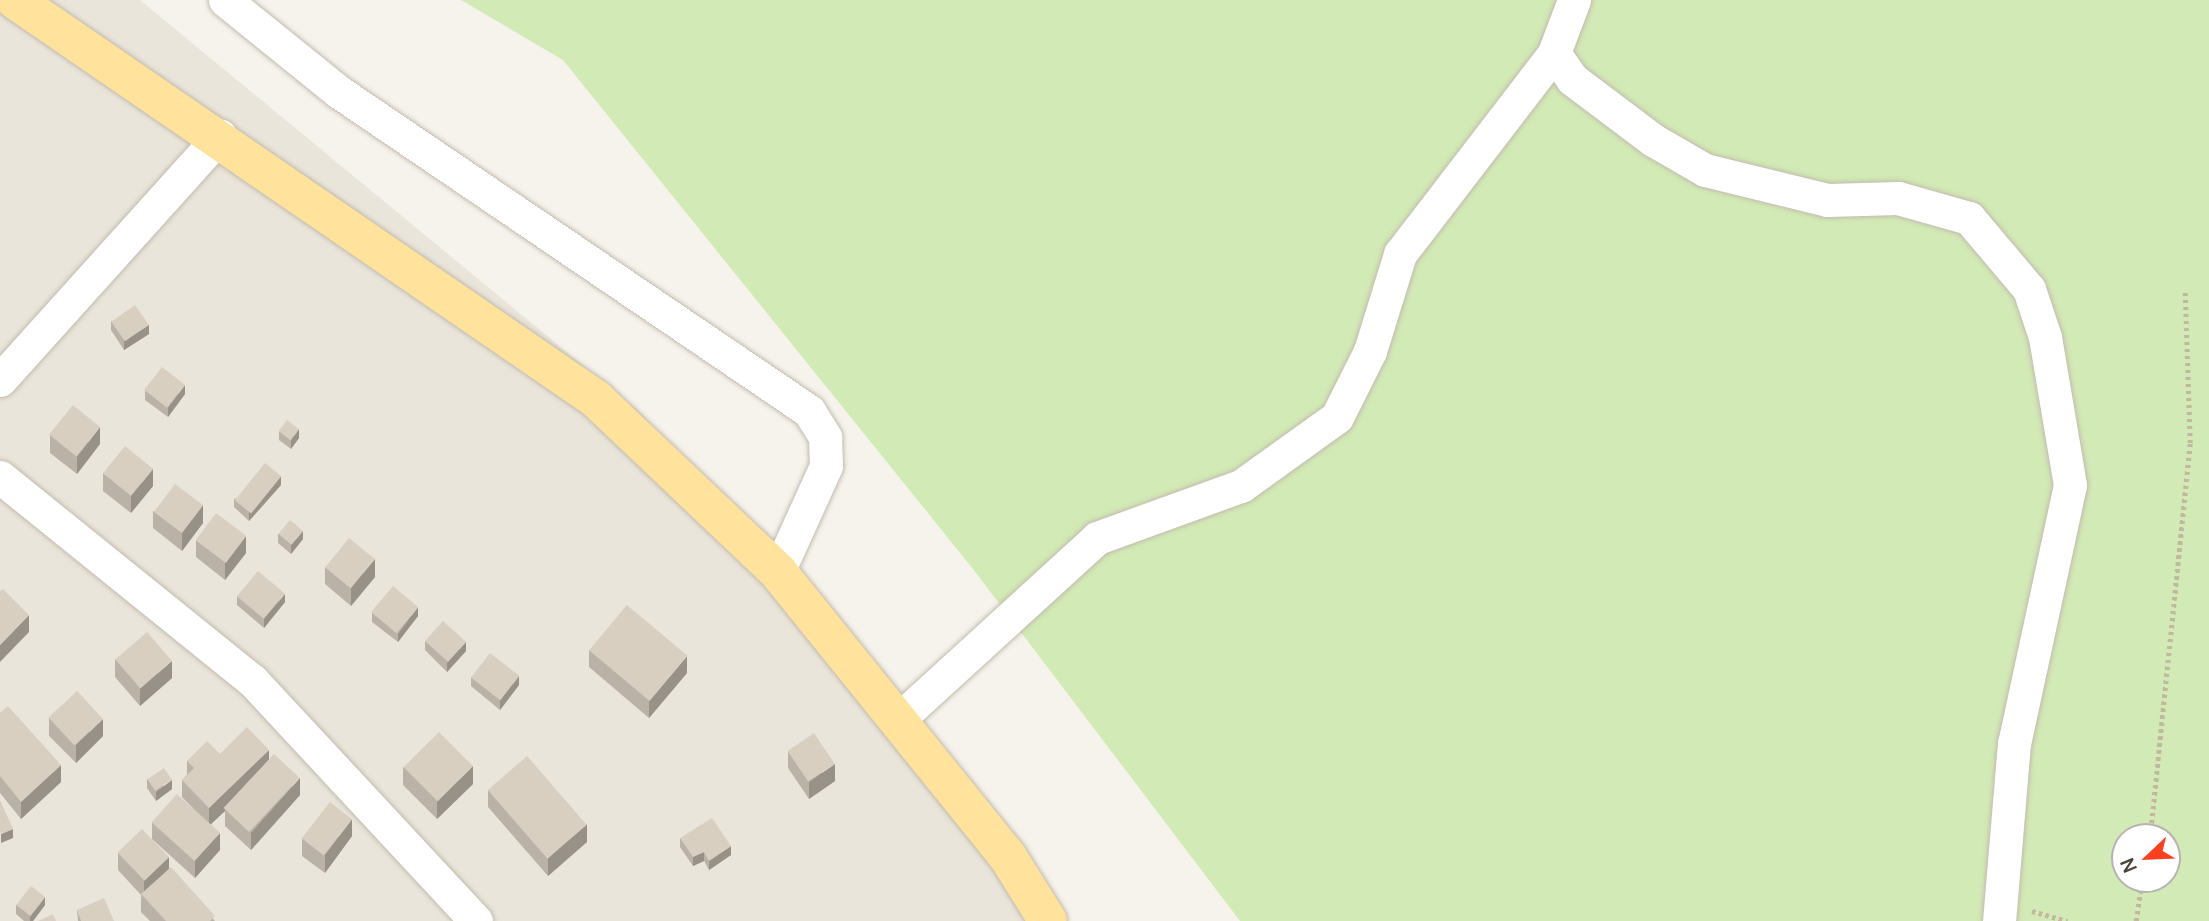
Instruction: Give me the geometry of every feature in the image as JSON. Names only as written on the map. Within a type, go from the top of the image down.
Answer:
[{"type":"main road","points":[[15,0],[220,136],[596,399],[778,572],[1008,857],[1048,921]]},
{"type":"street","points":[[225,0],[339,92],[809,411],[825,437],[826,466],[778,572]]},
{"type":"street","points":[[899,719],[1097,538],[1241,486],[1338,417],[1370,351],[1400,254],[1554,53],[1574,0]]},
{"type":"street","points":[[1554,53],[1572,79],[1620,119],[1705,170],[1827,200],[1898,198],[1969,218],[2029,289],[2048,348],[2070,485],[2014,743],[1999,921]]},
{"type":"street","points":[[0,380],[220,136]]},
{"type":"street","points":[[0,477],[252,680],[476,921]]},
{"type":"path","points":[[2151,823],[2190,443],[2185,289]]},
{"type":"path","points":[[2136,921],[2139,893]]},
{"type":"shaded area","points":[[0,0],[140,0],[643,415],[1042,921],[0,921]]},
{"type":"green space","points":[[461,0],[2209,0],[2209,921],[1240,921],[973,569],[563,60]]},
{"type":"building","points":[[135,305],[149,325],[125,341],[111,322]]},
{"type":"building","points":[[162,367],[185,385],[167,408],[144,390]]},
{"type":"building","points":[[73,405],[100,427],[76,457],[49,435]]},
{"type":"building","points":[[287,420],[299,429],[291,440],[279,431]]},
{"type":"building","points":[[125,446],[153,469],[131,496],[103,473]]},
{"type":"building","points":[[265,463],[281,476],[251,514],[235,500]]},
{"type":"building","points":[[175,484],[203,505],[182,533],[154,512]]},
{"type":"building","points":[[216,513],[246,536],[226,563],[196,540]]},
{"type":"building","points":[[290,520],[303,531],[291,545],[278,534]]},
{"type":"building","points":[[349,538],[375,559],[351,588],[325,568]]},
{"type":"building","points":[[258,571],[285,593],[264,619],[237,596]]},
{"type":"building","points":[[393,586],[418,607],[396,633],[371,612]]},
{"type":"building","points":[[3,589],[29,615],[0,645],[0,591]]},
{"type":"building","points":[[627,605],[688,656],[650,701],[589,650]]},
{"type":"building","points":[[443,621],[466,642],[448,662],[425,641]]},
{"type":"building","points":[[147,632],[172,661],[140,688],[115,660]]},
{"type":"building","points":[[490,653],[519,676],[500,700],[471,677]]},
{"type":"building","points":[[77,691],[103,719],[74,745],[48,718]]},
{"type":"building","points":[[8,706],[61,765],[21,802],[0,776],[0,713]]},
{"type":"building","points":[[247,727],[269,750],[209,808],[182,780],[194,768],[187,761],[207,741],[220,754]]},
{"type":"building","points":[[439,732],[473,766],[438,801],[404,767]]},
{"type":"building","points":[[814,733],[835,764],[808,782],[787,751]]},
{"type":"building","points":[[274,754],[300,778],[249,832],[224,808]]},
{"type":"building","points":[[527,756],[587,825],[547,859],[488,790]]},
{"type":"building","points":[[164,768],[172,780],[155,791],[147,779]]},
{"type":"building","points":[[177,794],[220,833],[195,861],[152,822]]},
{"type":"building","points":[[0,800],[13,829],[1,834],[0,831]]},
{"type":"building","points":[[330,802],[352,819],[324,855],[302,838]]},
{"type":"building","points":[[712,818],[731,846],[709,861],[704,852],[693,857],[680,838]]},
{"type":"building","points":[[142,829],[169,857],[145,881],[118,853]]},
{"type":"building","points":[[171,867],[215,916],[210,921],[166,921],[141,894]]},
{"type":"building","points":[[31,886],[45,897],[30,916],[16,905]]},
{"type":"building","points":[[104,898],[114,921],[81,921],[77,910]]},
{"type":"building","points":[[53,914],[56,921],[38,921]]}]
